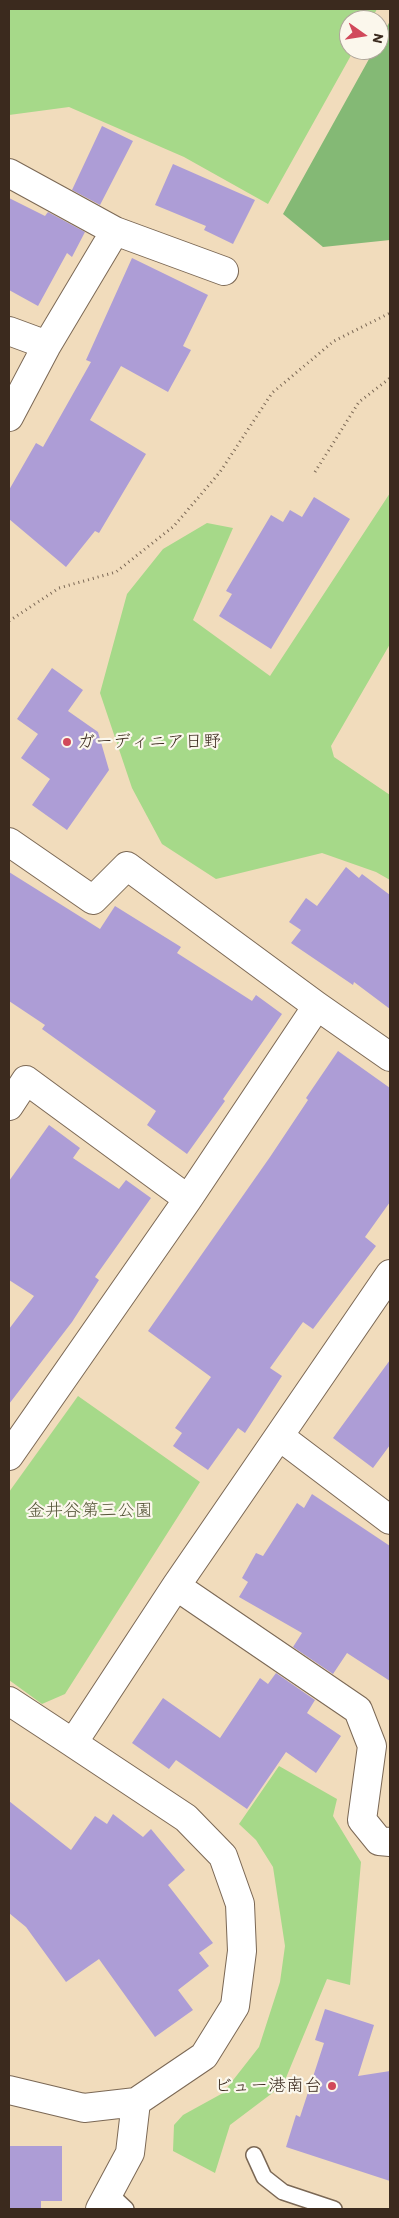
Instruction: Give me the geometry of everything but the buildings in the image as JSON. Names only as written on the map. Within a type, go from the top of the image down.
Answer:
[{"type":"street","points":[[9,173],[115,231],[224,271]]},
{"type":"street","points":[[9,417],[47,345],[115,231]]},
{"type":"street","points":[[9,330],[47,345]]},
{"type":"street","points":[[9,842],[93,900],[127,866],[317,1006],[390,1057]]},
{"type":"street","points":[[9,1456],[188,1199],[317,1006]]},
{"type":"street","points":[[9,1106],[17,1074],[188,1199]]},
{"type":"street","points":[[73,1743],[176,1586],[279,1436],[388,1283]]},
{"type":"street","points":[[279,1436],[390,1520]]},
{"type":"street","points":[[176,1586],[358,1710],[372,1746],[362,1820],[379,1841],[390,1842]]},
{"type":"street","points":[[9,1701],[186,1818],[223,1856],[240,1904],[242,1951],[235,2006],[204,2056],[136,2102],[84,2108],[9,2090]]},
{"type":"street","points":[[112,2204],[130,2153],[136,2102]]},
{"type":"lane","points":[[254,2155],[264,2177],[284,2192],[334,2209]]},
{"type":"path","points":[[9,621],[60,588],[116,572],[174,526],[220,472],[272,393],[334,341],[390,313]]},
{"type":"path","points":[[315,472],[359,402],[390,378]]},
{"type":"green space","points":[[9,9],[377,9],[339,10],[339,60],[348,60],[268,204],[184,157],[69,107],[9,115]]},
{"type":"green space","points":[[390,21],[390,240],[323,247],[283,214],[368,60],[389,60]]},
{"type":"green space","points":[[390,493],[390,644],[331,746],[334,757],[390,795],[390,880],[376,872],[322,853],[216,879],[162,844],[132,788],[100,693],[127,594],[163,549],[207,523],[233,528],[193,620],[270,676]]},
{"type":"green space","name":"金井谷第三公園","points":[[78,1396],[200,1482],[65,1694],[42,1704],[9,1680],[9,1492]]},
{"type":"green space","points":[[279,1766],[337,1799],[333,1816],[361,1862],[350,1985],[327,1979],[283,2085],[230,2125],[215,2173],[173,2151],[174,2125],[183,2115],[223,2093],[259,2047],[280,1982],[285,1946],[273,1867],[256,1840],[239,1824]]},
{"type":"place","name":"ガーディニア日野","points":[[67,742]]},
{"type":"place","name":"ビュー港南台","points":[[332,2086]]}]
